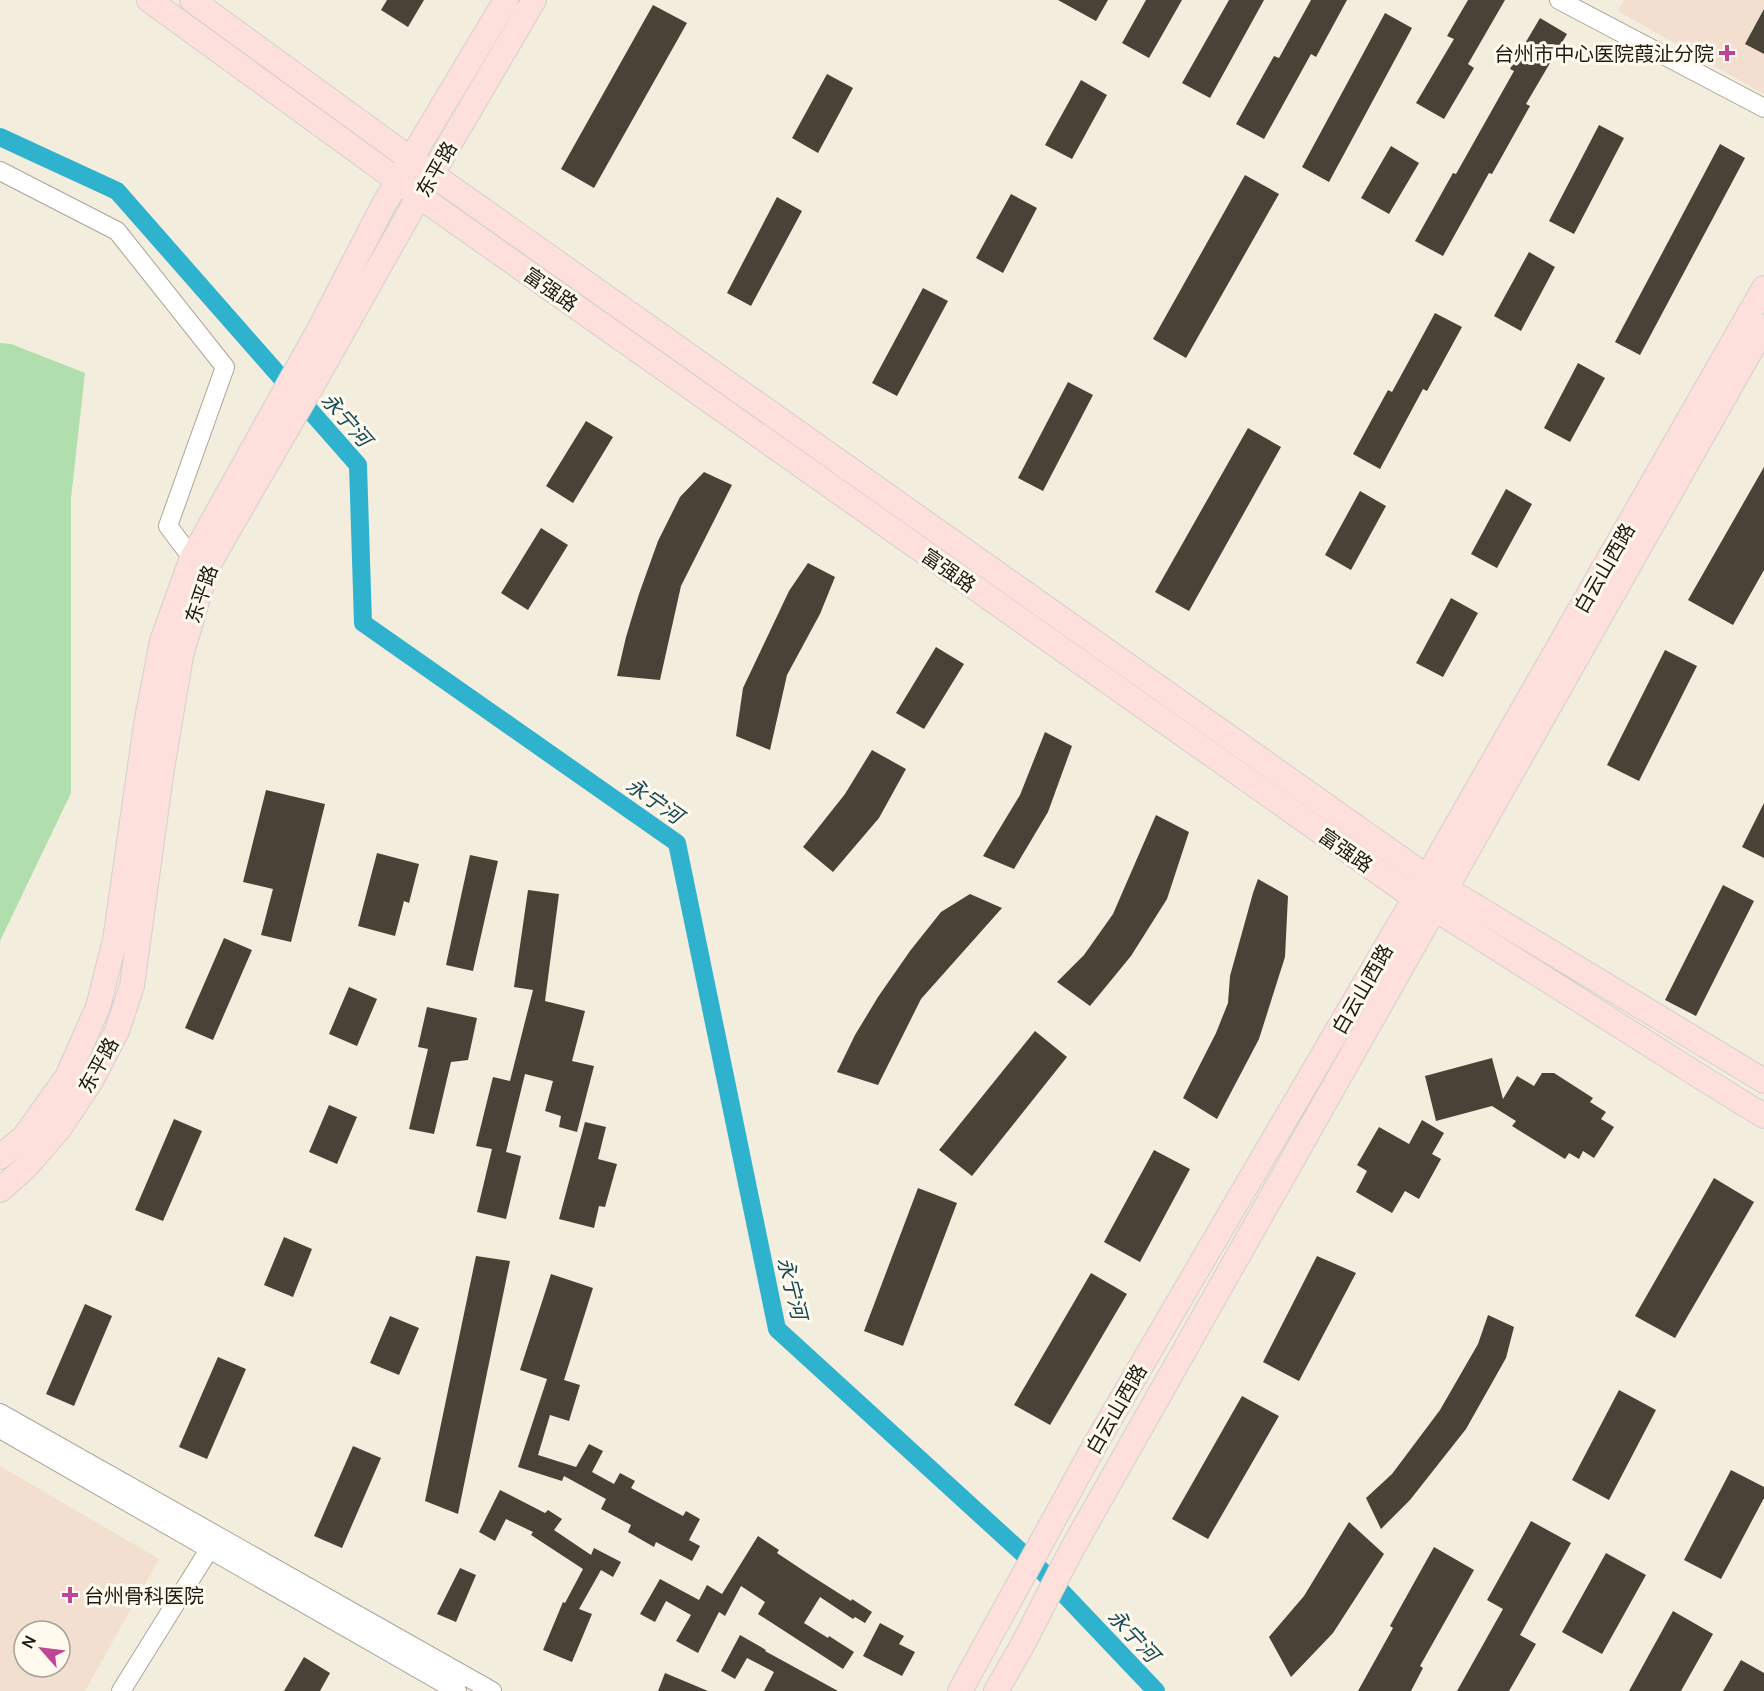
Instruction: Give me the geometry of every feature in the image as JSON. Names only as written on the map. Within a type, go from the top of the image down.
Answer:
[{"type":"main road","name":"富强路","points":[[149,0],[420,196],[1431,894],[1704,1079],[1764,1116]]},
{"type":"main road","name":"富强路","points":[[192,0],[1431,894],[1764,1081]]},
{"type":"main road","name":"东平路","points":[[0,1190],[25,1168],[60,1129],[91,1081],[117,1031],[132,986],[161,775],[181,656],[207,567],[321,326],[398,180],[506,0]]},
{"type":"main road","name":"东平路","points":[[0,1157],[24,1137],[67,1077],[98,1007],[115,940],[146,724],[162,641],[192,558],[333,350],[534,0]]},
{"type":"main road","name":"白云山西路","points":[[996,1691],[1022,1646],[1072,1548],[1764,288]]},
{"type":"main road","name":"白云山西路","points":[[960,1691],[1096,1443],[1431,894],[1764,327]]},
{"type":"street","points":[[1559,0],[1764,108]]},
{"type":"street","points":[[0,171],[117,231],[225,367],[168,526],[192,558]]},
{"type":"street","points":[[0,1413],[457,1691]]},
{"type":"street","points":[[0,1429],[492,1691]]},
{"type":"street","points":[[121,1691],[213,1542]]},
{"type":"shaded area","name":"台州市中心医院葭沚分院","points":[[1624,0],[1764,0],[1764,94],[1618,11]]},
{"type":"shaded area","name":"台州骨科医院","points":[[0,1466],[159,1559],[85,1691],[0,1691]]},
{"type":"green space","points":[[0,343],[11,344],[85,373],[71,498],[71,793],[0,941]]},
{"type":"building","points":[[387,0],[424,0],[408,27],[381,10]]},
{"type":"building","points":[[1058,0],[1108,0],[1096,21]]},
{"type":"building","points":[[1146,0],[1182,0],[1149,58],[1122,43]]},
{"type":"building","points":[[1229,0],[1264,0],[1210,98],[1182,83]]},
{"type":"building","points":[[1311,0],[1347,0],[1316,57],[1311,54],[1264,139],[1236,124],[1274,56],[1279,58]]},
{"type":"building","points":[[1468,0],[1505,0],[1468,64],[1474,68],[1444,119],[1416,103],[1454,39],[1447,36]]},
{"type":"building","points":[[653,5],[687,23],[594,188],[561,169]]},
{"type":"building","points":[[1764,9],[1764,54],[1745,44]]},
{"type":"building","points":[[1385,13],[1412,28],[1329,182],[1302,167]]},
{"type":"building","points":[[1540,18],[1567,34],[1526,104],[1530,106],[1492,174],[1489,173],[1443,256],[1415,241],[1514,71],[1510,69]]},
{"type":"building","points":[[827,74],[853,88],[818,153],[792,138]]},
{"type":"building","points":[[1081,80],[1107,95],[1072,159],[1045,145]]},
{"type":"building","points":[[1599,125],[1624,138],[1574,234],[1549,221]]},
{"type":"building","points":[[1720,144],[1745,158],[1640,355],[1615,342]]},
{"type":"building","points":[[1391,146],[1419,163],[1389,214],[1361,198]]},
{"type":"building","points":[[1245,175],[1279,194],[1186,358],[1153,339]]},
{"type":"building","points":[[1011,194],[1037,208],[1003,273],[976,258]]},
{"type":"building","points":[[777,197],[802,211],[751,306],[727,293]]},
{"type":"building","points":[[1529,252],[1555,267],[1521,331],[1494,316]]},
{"type":"building","points":[[923,288],[948,301],[897,396],[872,383]]},
{"type":"building","points":[[1435,313],[1462,327],[1427,391],[1423,389],[1380,469],[1353,454],[1388,390],[1392,392]]},
{"type":"building","points":[[1578,363],[1605,378],[1570,442],[1544,428]]},
{"type":"building","points":[[1068,382],[1093,395],[1043,491],[1018,478]]},
{"type":"building","points":[[586,421],[613,437],[573,503],[546,486]]},
{"type":"building","points":[[1248,428],[1281,447],[1189,611],[1155,592]]},
{"type":"building","points":[[1764,467],[1764,570],[1733,625],[1688,600]]},
{"type":"building","points":[[704,472],[732,485],[681,586],[660,680],[617,676],[639,594],[658,541],[680,497]]},
{"type":"building","points":[[1506,489],[1532,504],[1497,568],[1471,554]]},
{"type":"building","points":[[1360,491],[1386,506],[1351,570],[1325,555]]},
{"type":"building","points":[[541,528],[568,545],[528,610],[501,593]]},
{"type":"building","points":[[808,563],[835,577],[820,614],[787,675],[770,750],[736,736],[743,688],[789,591]]},
{"type":"building","points":[[1451,598],[1478,613],[1443,677],[1416,663]]},
{"type":"building","points":[[936,647],[964,664],[924,729],[896,713]]},
{"type":"building","points":[[1665,650],[1697,666],[1639,781],[1607,765]]},
{"type":"building","points":[[1045,732],[1072,746],[1048,812],[1014,869],[983,856],[1020,795]]},
{"type":"building","points":[[872,750],[906,769],[879,818],[833,872],[803,847],[845,794]]},
{"type":"building","points":[[266,790],[325,804],[291,942],[261,935],[273,889],[243,882]]},
{"type":"building","points":[[1764,803],[1764,858],[1742,847]]},
{"type":"building","points":[[1156,815],[1189,832],[1167,899],[1131,956],[1090,1006],[1057,982],[1084,955],[1113,914]]},
{"type":"building","points":[[377,853],[419,864],[409,903],[404,901],[395,936],[358,926]]},
{"type":"building","points":[[470,855],[498,861],[473,971],[446,965]]},
{"type":"building","points":[[1258,879],[1288,896],[1285,957],[1259,1039],[1217,1119],[1183,1098],[1216,1033],[1228,1003],[1230,976]]},
{"type":"building","points":[[1723,885],[1754,901],[1696,1016],[1665,1000]]},
{"type":"building","points":[[528,890],[559,894],[545,1001],[585,1011],[572,1061],[594,1066],[577,1132],[559,1127],[561,1116],[545,1111],[553,1081],[525,1074],[506,1152],[521,1156],[506,1219],[477,1212],[492,1149],[476,1146],[493,1077],[510,1081],[533,990],[514,987]]},
{"type":"building","points":[[970,894],[1002,908],[921,999],[878,1085],[837,1072],[855,1035],[910,951],[941,912]]},
{"type":"building","points":[[224,938],[252,950],[213,1040],[185,1028]]},
{"type":"building","points":[[349,987],[377,999],[357,1046],[329,1034]]},
{"type":"building","points":[[427,1007],[477,1018],[468,1060],[451,1062],[434,1134],[409,1129],[428,1049],[418,1047]]},
{"type":"building","points":[[1035,1031],[1067,1057],[972,1176],[939,1150]]},
{"type":"building","points":[[1492,1058],[1503,1099],[1517,1076],[1534,1086],[1542,1073],[1554,1073],[1593,1098],[1590,1102],[1606,1112],[1601,1119],[1614,1127],[1594,1158],[1583,1151],[1579,1159],[1569,1153],[1565,1159],[1512,1126],[1516,1121],[1492,1106],[1436,1121],[1425,1076]]},
{"type":"building","points":[[329,1105],[357,1117],[337,1164],[309,1152]]},
{"type":"building","points":[[174,1119],[202,1131],[163,1221],[135,1210]]},
{"type":"building","points":[[1422,1120],[1444,1133],[1432,1154],[1441,1159],[1419,1199],[1405,1191],[1392,1213],[1356,1192],[1367,1171],[1357,1165],[1379,1127],[1409,1144]]},
{"type":"building","points":[[585,1122],[606,1127],[598,1159],[617,1164],[605,1207],[599,1206],[594,1228],[559,1219]]},
{"type":"building","points":[[1154,1150],[1190,1169],[1140,1262],[1104,1242]]},
{"type":"building","points":[[1714,1178],[1754,1202],[1675,1338],[1635,1316]]},
{"type":"building","points":[[918,1188],[957,1203],[903,1346],[864,1331]]},
{"type":"building","points":[[284,1237],[312,1249],[293,1297],[264,1285]]},
{"type":"building","points":[[476,1256],[510,1261],[458,1514],[425,1501]]},
{"type":"building","points":[[1317,1256],[1356,1273],[1299,1381],[1263,1362]]},
{"type":"building","points":[[1091,1273],[1127,1294],[1050,1425],[1014,1405]]},
{"type":"building","points":[[551,1274],[593,1288],[564,1380],[580,1385],[569,1421],[550,1415],[538,1455],[576,1467],[589,1444],[603,1451],[592,1472],[614,1484],[620,1473],[635,1481],[631,1488],[683,1516],[686,1511],[700,1519],[689,1540],[700,1546],[692,1561],[656,1542],[654,1547],[628,1532],[631,1525],[601,1509],[606,1499],[564,1476],[562,1481],[518,1467],[547,1379],[520,1370]]},
{"type":"building","points":[[85,1304],[112,1316],[74,1406],[46,1394]]},
{"type":"building","points":[[1488,1315],[1514,1327],[1506,1358],[1466,1429],[1410,1500],[1381,1529],[1366,1498],[1392,1474],[1440,1410],[1478,1344]]},
{"type":"building","points":[[390,1316],[419,1328],[399,1375],[370,1363]]},
{"type":"building","points":[[218,1357],[246,1369],[207,1459],[179,1447]]},
{"type":"building","points":[[1619,1390],[1656,1410],[1609,1500],[1572,1480]]},
{"type":"building","points":[[1242,1396],[1279,1416],[1208,1539],[1172,1519]]},
{"type":"building","points":[[353,1446],[381,1458],[342,1548],[314,1536]]},
{"type":"building","points":[[1731,1470],[1764,1487],[1764,1498],[1721,1579],[1684,1560]]},
{"type":"building","points":[[500,1490],[545,1513],[548,1510],[562,1519],[554,1530],[591,1555],[594,1548],[621,1562],[613,1577],[601,1570],[579,1609],[592,1614],[572,1662],[543,1650],[563,1602],[565,1603],[583,1569],[531,1535],[533,1532],[506,1519],[495,1541],[479,1532]]},
{"type":"building","points":[[1531,1521],[1571,1543],[1520,1635],[1536,1644],[1509,1691],[1457,1691],[1503,1609],[1487,1600]]},
{"type":"building","points":[[1349,1522],[1384,1554],[1333,1633],[1291,1677],[1269,1637],[1304,1596]]},
{"type":"building","points":[[758,1536],[779,1550],[777,1553],[810,1575],[872,1612],[865,1623],[855,1617],[853,1619],[820,1597],[804,1623],[854,1652],[843,1669],[758,1614],[765,1602],[741,1586],[725,1616],[719,1612],[698,1653],[676,1641],[691,1615],[666,1601],[655,1622],[640,1614],[660,1579],[699,1600],[707,1585],[722,1594]]},
{"type":"building","points":[[1434,1547],[1474,1570],[1420,1666],[1423,1668],[1411,1691],[1358,1691],[1393,1628],[1390,1626]]},
{"type":"building","points":[[1606,1553],[1646,1575],[1602,1654],[1562,1632]]},
{"type":"building","points":[[460,1568],[476,1575],[456,1622],[437,1614]]},
{"type":"building","points":[[1673,1611],[1713,1634],[1681,1691],[1629,1691]]},
{"type":"building","points":[[880,1623],[904,1636],[899,1644],[915,1652],[902,1676],[863,1656]]},
{"type":"building","points":[[740,1635],[838,1691],[764,1691],[774,1672],[747,1658],[735,1679],[721,1671]]},
{"type":"building","points":[[304,1657],[330,1673],[320,1691],[284,1691]]},
{"type":"building","points":[[1741,1660],[1764,1673],[1764,1691],[1723,1691]]},
{"type":"building","points":[[665,1673],[708,1691],[658,1691]]},
{"type":"waterway","name":"永宁河","points":[[0,137],[117,191],[358,465],[363,623],[677,843],[777,1329],[1042,1571],[1156,1691]]},
{"type":"place","name":"台州市中心医院葭沚分院","points":[[1727,53]]},
{"type":"place","name":"台州骨科医院","points":[[70,1595]]}]
